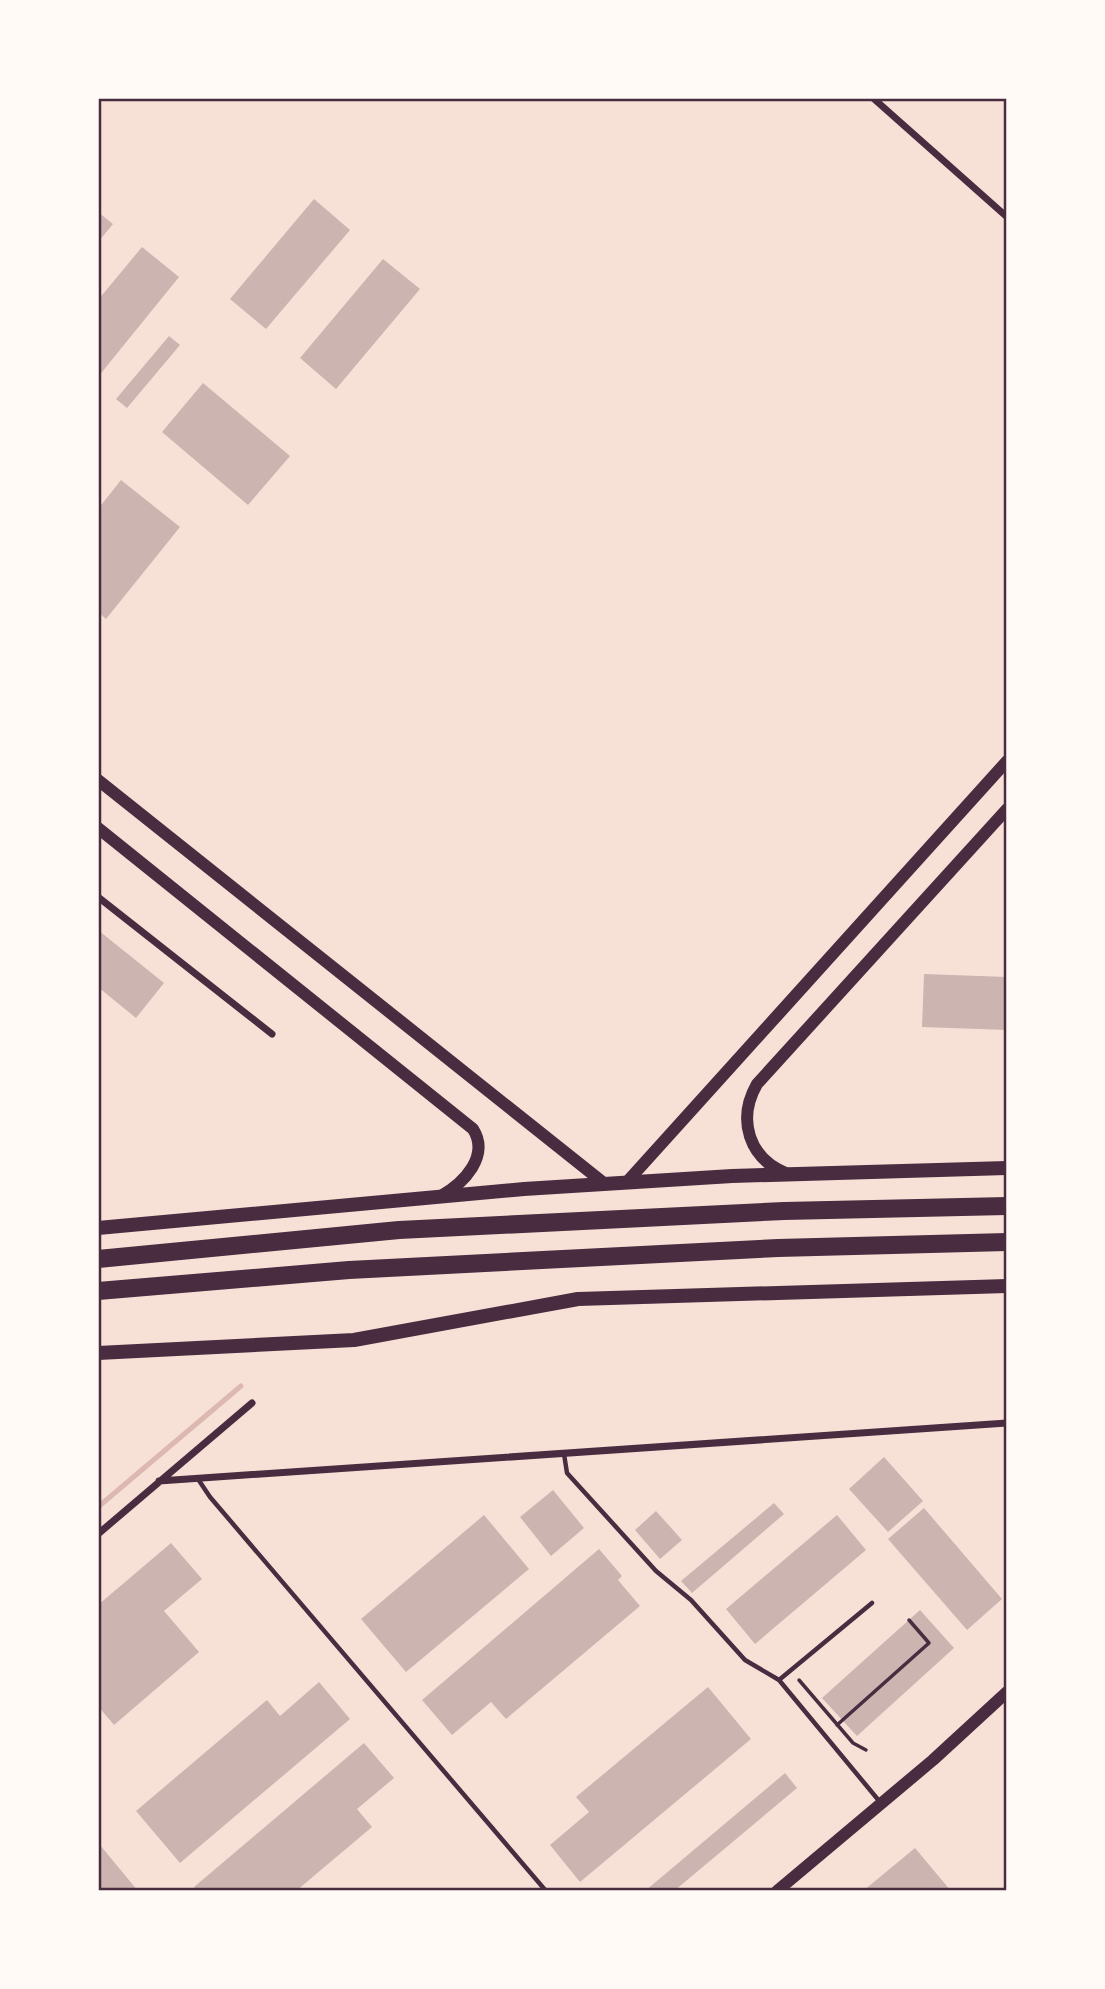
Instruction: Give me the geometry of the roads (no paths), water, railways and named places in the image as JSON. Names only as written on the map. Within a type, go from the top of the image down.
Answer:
[{"type":"highway","points":[[98,1259],[399,1230],[784,1211],[1007,1206]]},
{"type":"highway","points":[[98,1291],[349,1270],[778,1248],[1007,1242]]},
{"type":"main road","points":[[98,1228],[441,1196],[626,1182],[1007,1168]]},
{"type":"main road","points":[[98,1353],[354,1340],[578,1299],[1007,1286]]},
{"type":"street","points":[[873,98],[1007,217]]},
{"type":"street","points":[[626,1182],[1007,761]]},
{"type":"street","points":[[98,780],[605,1184]]},
{"type":"street","points":[[788,1174],[767,1162],[754,1146],[747,1129],[747,1107],[757,1084],[1007,809]]},
{"type":"street","points":[[98,828],[473,1129],[479,1143],[476,1161],[456,1186],[441,1196]]},
{"type":"street","points":[[98,897],[272,1034]]},
{"type":"street","points":[[98,1534],[252,1403]]},
{"type":"street","points":[[159,1482],[1007,1423]]},
{"type":"street","points":[[778,1891],[933,1760],[1007,1692]]},
{"type":"lane","points":[[564,1454],[567,1473],[656,1571],[691,1600],[745,1660],[779,1680],[881,1803]]},
{"type":"lane","points":[[198,1479],[210,1497],[546,1891]]},
{"type":"lane","points":[[779,1680],[872,1603]]},
{"type":"waterway","points":[[98,1507],[241,1386]]}]
